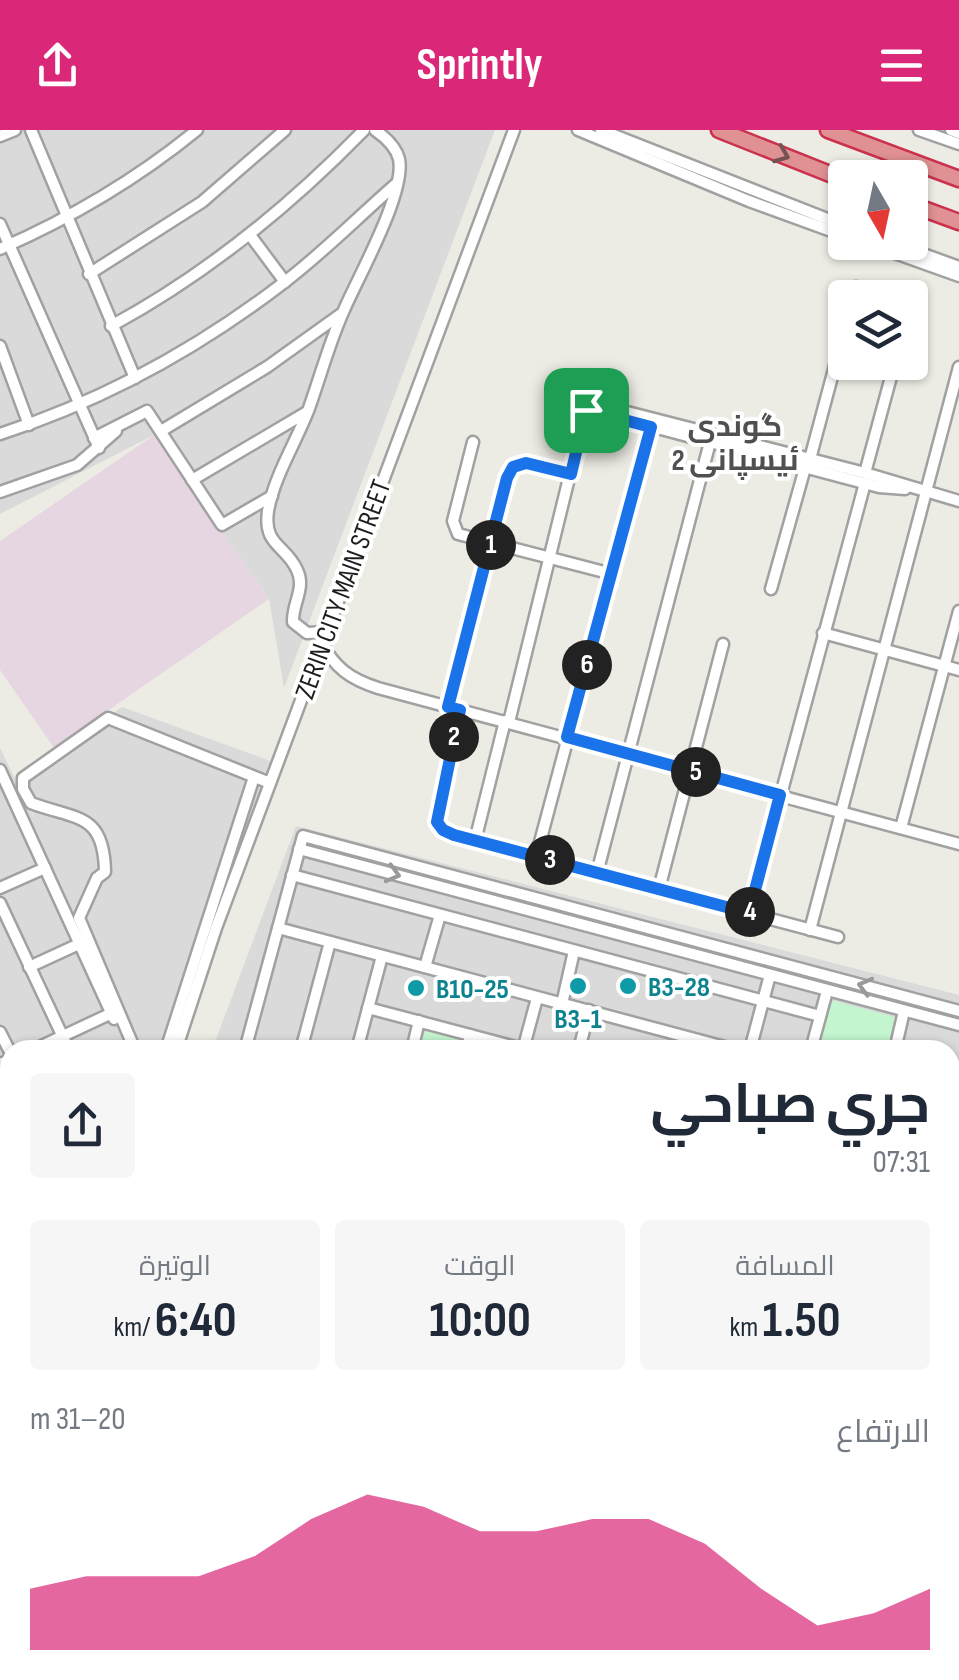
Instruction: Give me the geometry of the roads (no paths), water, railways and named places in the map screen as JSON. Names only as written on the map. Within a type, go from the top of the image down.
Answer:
[{"type":"highway","points":[[719,130],[828,173]]},
{"type":"highway","points":[[828,130],[959,179]]},
{"type":"highway","points":[[928,211],[959,222]]},
{"type":"street","points":[[0,136],[16,130]]},
{"type":"street","points":[[31,130],[135,378]]},
{"type":"street","points":[[5,247],[67,217],[145,171],[197,130]]},
{"type":"street","points":[[89,274],[202,202],[285,130]]},
{"type":"street","points":[[111,326],[160,299],[250,236],[364,130]]},
{"type":"street","points":[[376,130],[399,158],[397,183],[342,314],[308,412],[272,496],[268,518],[268,534],[294,565],[300,579],[293,622],[307,633],[324,637],[332,662],[352,679],[959,844]]},
{"type":"street","name":"ZERIN CITY MAIN STREET","points":[[179,1040],[216,928],[514,130]]},
{"type":"street","points":[[578,130],[750,202],[828,230]]},
{"type":"street","points":[[600,130],[828,219]]},
{"type":"street","points":[[919,130],[959,144]]},
{"type":"street","points":[[951,130],[959,133]]},
{"type":"street","points":[[0,434],[80,405],[210,334],[285,282],[397,183]]},
{"type":"street","points":[[0,224],[5,247],[96,443]]},
{"type":"street","points":[[250,236],[285,282]]},
{"type":"street","points":[[928,256],[959,267]]},
{"type":"street","points":[[914,260],[959,276]]},
{"type":"street","points":[[160,431],[238,386],[342,314]]},
{"type":"street","points":[[0,346],[29,425]]},
{"type":"street","points":[[810,930],[959,367]]},
{"type":"street","points":[[771,588],[830,380]]},
{"type":"street","points":[[749,913],[890,380]]},
{"type":"street","points":[[475,841],[589,404],[598,403],[807,463],[959,501]]},
{"type":"street","points":[[0,492],[77,465],[96,443],[147,410],[222,525],[272,496]]},
{"type":"street","points":[[586,410],[807,463]]},
{"type":"street","points":[[192,480],[308,412]]},
{"type":"street","points":[[536,857],[651,427]]},
{"type":"street","points":[[473,442],[453,526],[462,536],[612,574]]},
{"type":"street","points":[[596,873],[710,442]]},
{"type":"street","points":[[448,707],[507,478],[513,467],[526,463],[571,474]]},
{"type":"street","points":[[901,828],[959,611]]},
{"type":"street","points":[[823,633],[959,670]]},
{"type":"street","points":[[659,890],[723,644]]},
{"type":"street","points":[[460,710],[436,816],[443,830],[838,937]]},
{"type":"street","points":[[128,1040],[79,918],[97,878],[105,872],[104,845],[79,818],[31,803],[24,792],[23,778],[108,718],[269,786]]},
{"type":"street","points":[[0,770],[126,1040]]},
{"type":"street","points":[[169,1040],[253,779]]},
{"type":"street","points":[[248,1040],[303,836],[959,1012]]},
{"type":"street","points":[[299,848],[959,1026]]},
{"type":"street","points":[[0,888],[44,868]]},
{"type":"street","points":[[292,875],[820,1016]]},
{"type":"street","points":[[531,911],[534,898]]},
{"type":"street","points":[[0,903],[63,1040]]},
{"type":"street","points":[[425,967],[440,915]]},
{"type":"street","points":[[278,928],[699,1040]]},
{"type":"street","points":[[0,934],[12,929]]},
{"type":"street","points":[[304,1040],[330,942]]},
{"type":"street","points":[[29,967],[79,944]]},
{"type":"street","points":[[725,963],[728,950]]},
{"type":"street","points":[[562,1004],[574,951]]},
{"type":"street","points":[[360,1040],[382,956]]},
{"type":"street","points":[[753,1040],[770,975]]},
{"type":"street","points":[[814,1040],[827,991]]},
{"type":"street","points":[[525,1040],[537,998]]},
{"type":"street","points":[[368,1008],[489,1040]]},
{"type":"street","points":[[581,1040],[588,1010]]},
{"type":"street","points":[[897,1040],[904,1011]]},
{"type":"street","points":[[55,1040],[112,1014]]},
{"type":"street","points":[[414,1040],[419,1022]]},
{"type":"street","points":[[469,1040],[470,1035]]},
{"type":"place","name":"B3-1","points":[[578,986]]},
{"type":"place","name":"B3-28","points":[[628,986]]},
{"type":"place","name":"B10-25","points":[[416,988]]},
{"type":"district","name":"گوندی ئیسپانی 2","points":[[735,443]]}]
